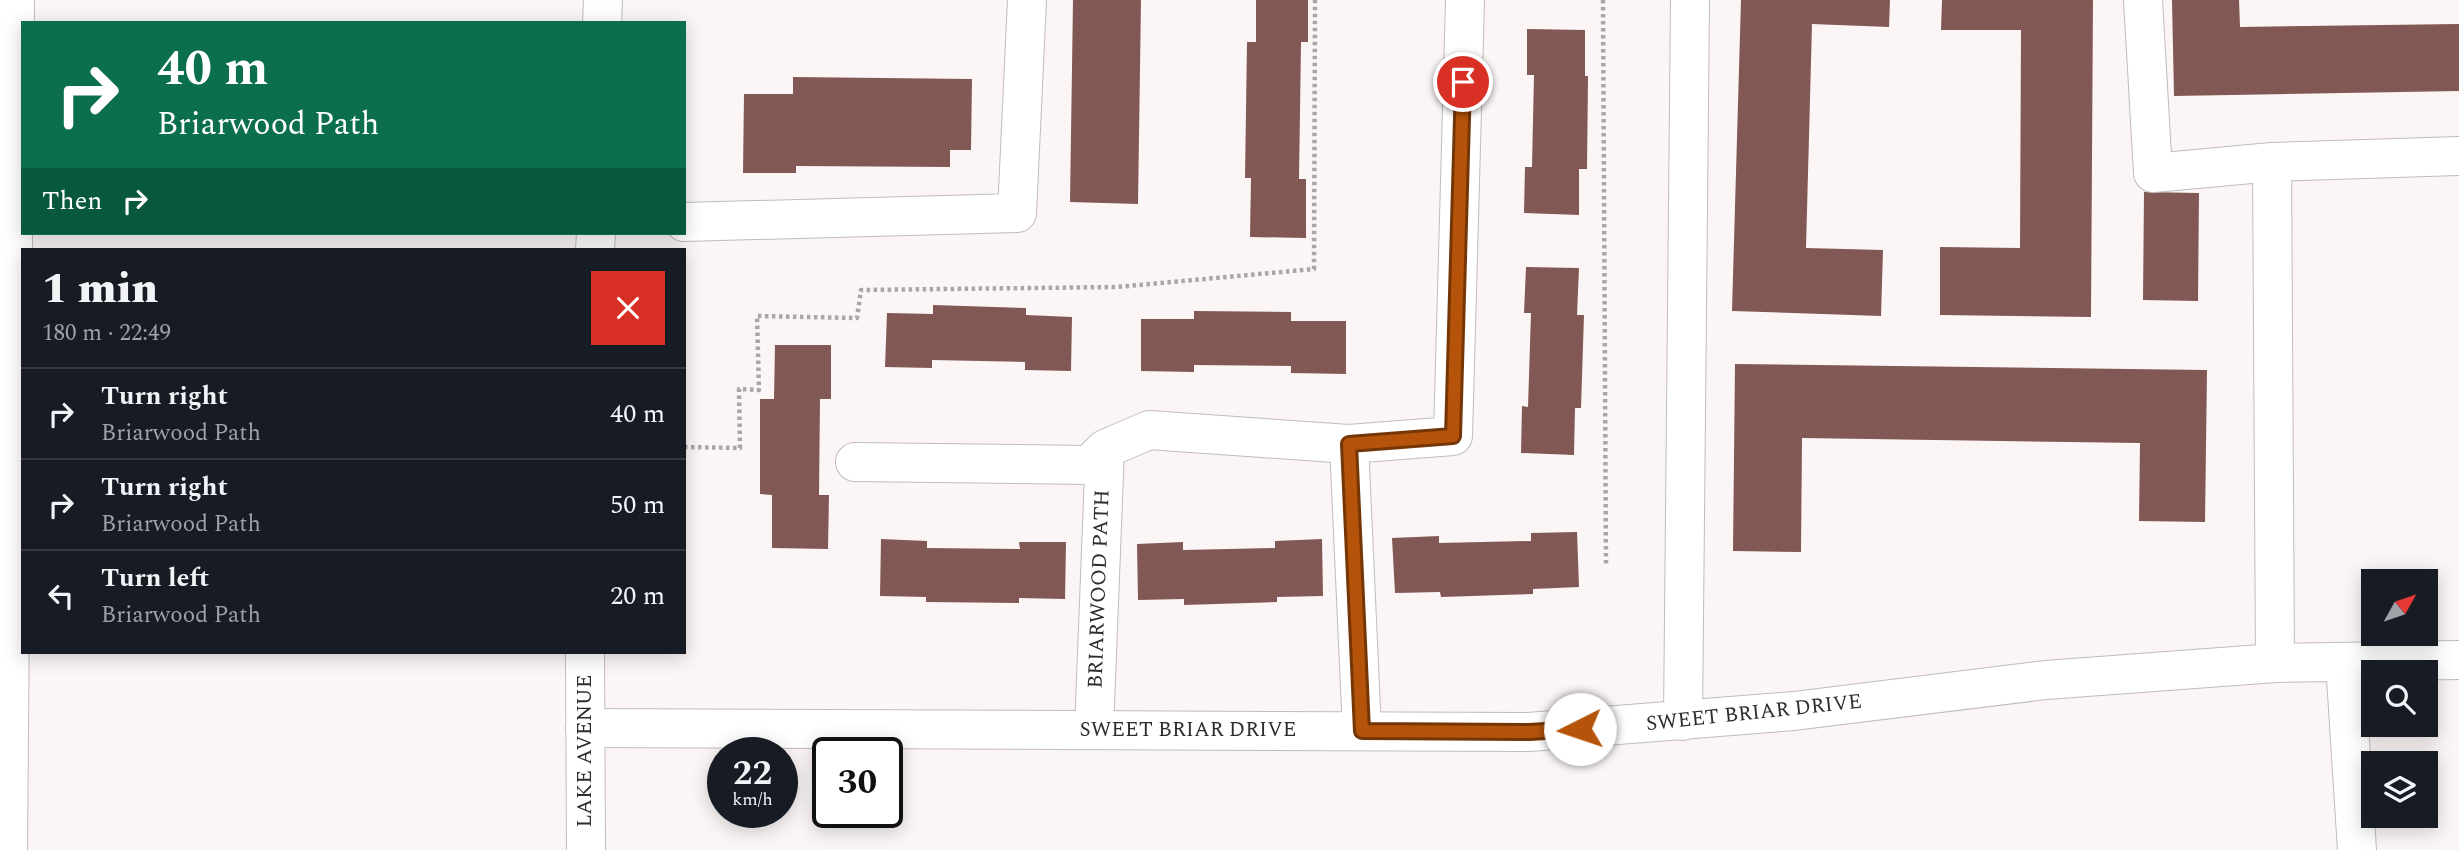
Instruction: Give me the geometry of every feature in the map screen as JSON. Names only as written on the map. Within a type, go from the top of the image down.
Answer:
[{"type":"street","points":[[8,850],[6,340],[15,0]]},
{"type":"street","points":[[603,0],[603,21]]},
{"type":"street","points":[[686,222],[1017,213],[1027,0]]},
{"type":"street","name":"BRIARWOOD PATH","points":[[855,462],[1088,465],[1105,449],[1149,430],[1349,444],[1453,436],[1465,0]]},
{"type":"street","points":[[1684,721],[1690,0]]},
{"type":"street","points":[[2143,0],[2153,173],[2272,162],[2459,156]]},
{"type":"street","points":[[2272,162],[2274,663]]},
{"type":"street","points":[[1349,444],[1362,731]]},
{"type":"street","name":"BRIARWOOD PATH","points":[[1094,730],[1105,449]]},
{"type":"street","name":"LAKE AVENUE","points":[[585,654],[586,850]]},
{"type":"street","name":"SWEET BRIAR DRIVE","points":[[585,728],[1529,732],[1794,711],[2046,680],[2274,663],[2459,660]]},
{"type":"street","points":[[2345,662],[2357,850]]},
{"type":"path","points":[[686,447],[740,448],[739,389],[759,390],[757,316],[857,318],[861,290],[1117,287],[1314,269],[1315,0]]},
{"type":"path","points":[[1603,0],[1606,566]]},
{"type":"building","points":[[1073,0],[1141,0],[1138,204],[1070,202]]},
{"type":"building","points":[[1256,0],[1308,0],[1308,42],[1301,42],[1299,179],[1306,179],[1306,238],[1250,237],[1251,178],[1245,178],[1247,42],[1256,42]]},
{"type":"building","points":[[1741,0],[1890,0],[1889,27],[1812,24],[1806,248],[1883,250],[1881,316],[1732,311]]},
{"type":"building","points":[[1942,0],[2093,0],[2091,317],[1940,315],[1940,247],[2020,248],[2021,30],[1941,30]]},
{"type":"building","points":[[2172,0],[2239,0],[2240,27],[2459,24],[2459,91],[2174,96]]},
{"type":"building","points":[[1527,29],[1585,30],[1585,76],[1588,76],[1587,169],[1579,169],[1579,215],[1524,213],[1525,167],[1532,167],[1534,75],[1527,75]]},
{"type":"building","points":[[793,77],[972,79],[971,150],[950,150],[950,167],[796,166],[796,173],[743,173],[744,94],[793,94]]},
{"type":"building","points":[[2144,192],[2199,193],[2198,301],[2143,300]]},
{"type":"building","points":[[1526,267],[1579,268],[1577,315],[1584,315],[1581,408],[1575,408],[1574,455],[1521,453],[1522,406],[1528,407],[1531,313],[1524,313]]},
{"type":"building","points":[[933,305],[1026,308],[1026,315],[1072,317],[1071,371],[1025,370],[1025,362],[932,360],[932,368],[885,367],[887,313],[933,314]]},
{"type":"building","points":[[1194,311],[1291,312],[1291,321],[1346,321],[1346,374],[1291,373],[1291,366],[1194,365],[1194,372],[1141,371],[1141,319],[1194,319]]},
{"type":"building","points":[[775,345],[831,345],[831,399],[820,399],[819,495],[829,495],[828,549],[772,548],[772,495],[760,494],[760,399],[774,399]]},
{"type":"building","points":[[1735,364],[2207,370],[2205,522],[2139,521],[2140,443],[1802,438],[1801,552],[1733,551]]},
{"type":"building","points":[[1577,532],[1579,587],[1533,589],[1533,594],[1441,597],[1440,592],[1395,593],[1392,538],[1439,536],[1439,543],[1531,541],[1531,533]]},
{"type":"building","points":[[881,539],[927,541],[927,548],[1020,549],[1019,542],[1066,542],[1065,599],[1019,598],[1019,603],[926,602],[926,597],[880,596]]},
{"type":"building","points":[[1322,539],[1323,596],[1277,597],[1277,602],[1184,605],[1184,599],[1138,600],[1137,544],[1183,542],[1183,550],[1275,548],[1275,541]]},
{"type":"route","points":[[1463,82],[1453,436],[1349,444],[1362,731],[1529,732],[1580,729]]}]
